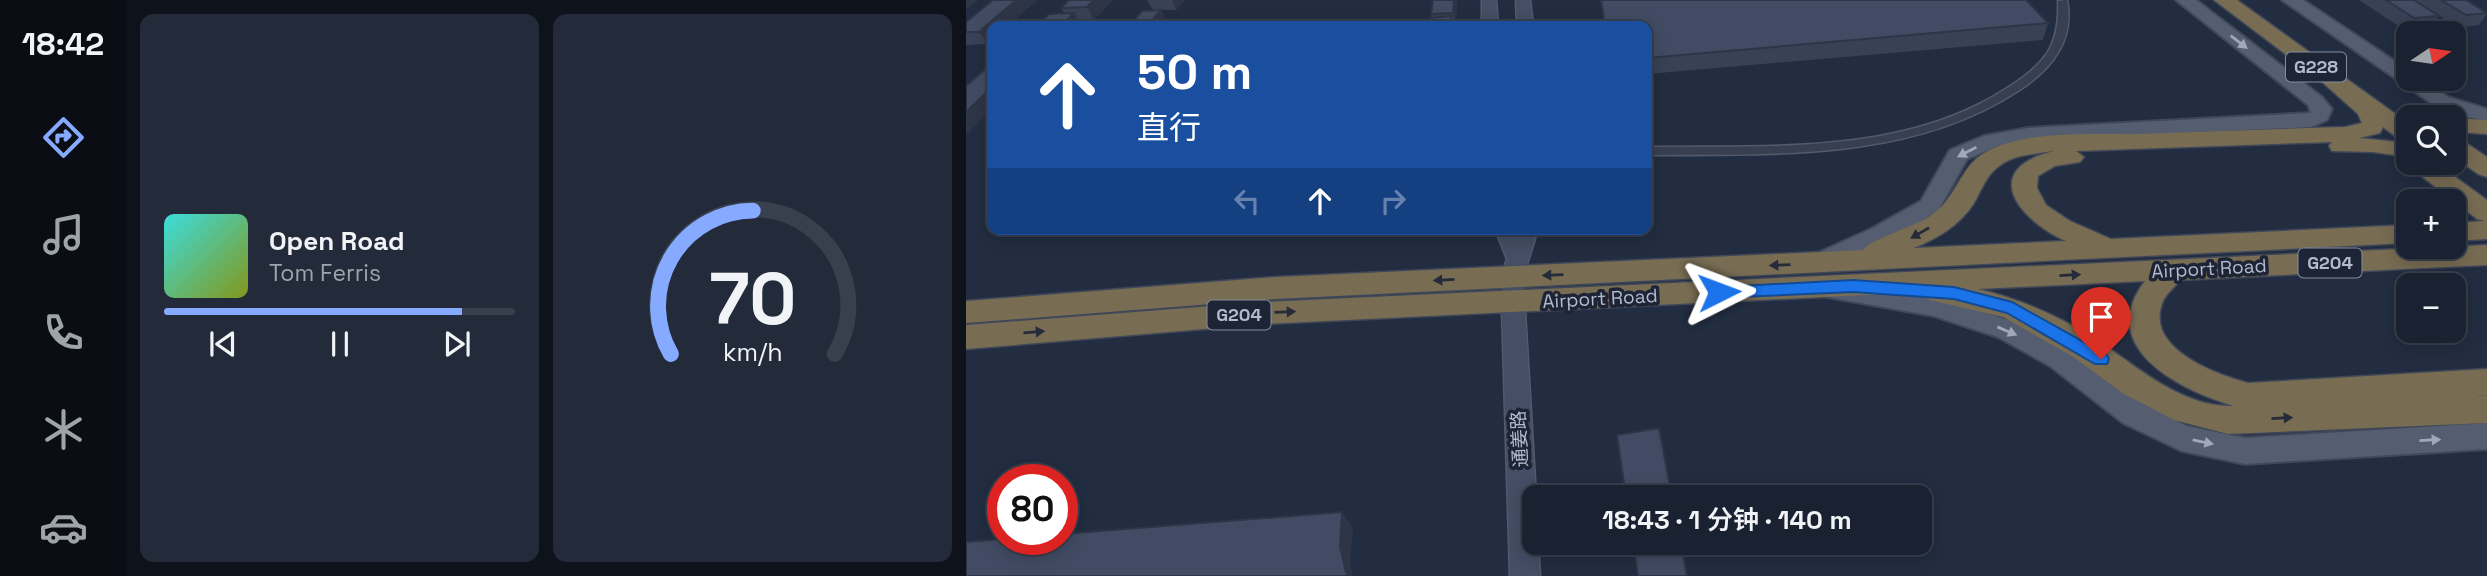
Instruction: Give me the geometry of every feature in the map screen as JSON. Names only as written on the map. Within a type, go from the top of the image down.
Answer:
[{"type":"highway","name":"G228","points":[[2224,0],[2330,78],[2396,140]]},
{"type":"highway","name":"G228","points":[[2248,0],[2396,106]]},
{"type":"highway","points":[[1835,275],[1913,238],[1948,216],[1967,196],[1977,173],[1993,159],[2013,149],[2054,145],[2345,134],[2371,128],[2373,117],[2369,111],[2330,78]]},
{"type":"highway","points":[[2466,126],[2487,127]]},
{"type":"highway","points":[[2117,248],[2071,234],[2049,221],[2024,195],[2025,174],[2039,162],[2062,158],[2396,147]]},
{"type":"highway","points":[[2466,154],[2487,169]]},
{"type":"highway","points":[[2449,175],[2487,213]]},
{"type":"highway","points":[[2456,175],[2487,192]]},
{"type":"highway","points":[[2466,231],[2487,230]]},
{"type":"highway","name":"Airport Road","points":[[1835,275],[2117,248],[2396,235]]},
{"type":"highway","name":"Airport Road","points":[[966,312],[1276,288],[1514,279],[2173,270],[2487,255]]},
{"type":"highway","points":[[2173,270],[2157,287],[2147,304],[2144,327],[2161,353],[2184,374],[2218,389],[2248,396],[2487,382]]},
{"type":"highway","points":[[1835,275],[1954,293],[2012,308],[2083,347],[2137,385],[2186,410],[2228,420],[2487,409]]},
{"type":"highway","name":"Airport Road","points":[[966,337],[1264,313],[1514,279]]},
{"type":"main road","points":[[1835,275],[1880,235],[1930,206],[1958,155],[1992,141],[2028,134],[2311,121],[2320,116],[2322,109],[2315,101],[2185,0]]},
{"type":"main road","points":[[2291,0],[2441,101],[2469,112],[2487,115]]},
{"type":"main road","points":[[1835,275],[2008,330],[2060,358],[2134,414],[2182,438],[2245,451],[2487,436]]},
{"type":"street","points":[[1489,0],[1490,21]]},
{"type":"street","points":[[1523,0],[1525,21]]},
{"type":"street","points":[[1652,150],[1855,142],[1909,134],[1953,122],[2011,93],[2038,71],[2055,52],[2060,39],[2064,26],[2063,1]]},
{"type":"street","name":"通姜路","points":[[1506,235],[1514,279],[1525,576]]},
{"type":"street","name":"通姜路","points":[[1514,279],[1525,235]]},
{"type":"building","points":[[993,0],[1016,0],[992,21],[987,21],[987,25],[979,32],[966,32],[966,22]]},
{"type":"building","points":[[1069,0],[1094,0],[1087,7],[1061,8]]},
{"type":"building","points":[[1433,0],[1454,0],[1453,13],[1431,14]]},
{"type":"building","points":[[1601,0],[2026,0],[2048,23],[1652,58],[1652,21],[1604,21]]},
{"type":"building","points":[[2386,0],[2414,0],[2439,16],[2414,18]]},
{"type":"building","points":[[2441,0],[2466,0],[2487,13],[2466,15]]},
{"type":"building","points":[[1161,10],[1151,21],[1133,21],[1142,11]]},
{"type":"building","points":[[1074,13],[1066,21],[1042,21],[1049,14]]},
{"type":"building","points":[[1451,16],[1450,21],[1430,21],[1430,18]]},
{"type":"building","points":[[987,68],[987,92],[966,112],[966,86]]},
{"type":"building","points":[[1659,428],[1670,485],[1624,485],[1617,435]]},
{"type":"building","points":[[1342,512],[1340,547],[1349,576],[966,576],[966,542],[987,540],[987,555],[1078,555],[1078,533]]},
{"type":"building","points":[[1635,555],[1683,555],[1687,576],[1638,576]]},
{"type":"route","points":[[1719,292],[1853,286],[1954,293],[2012,308],[2101,359]]}]
